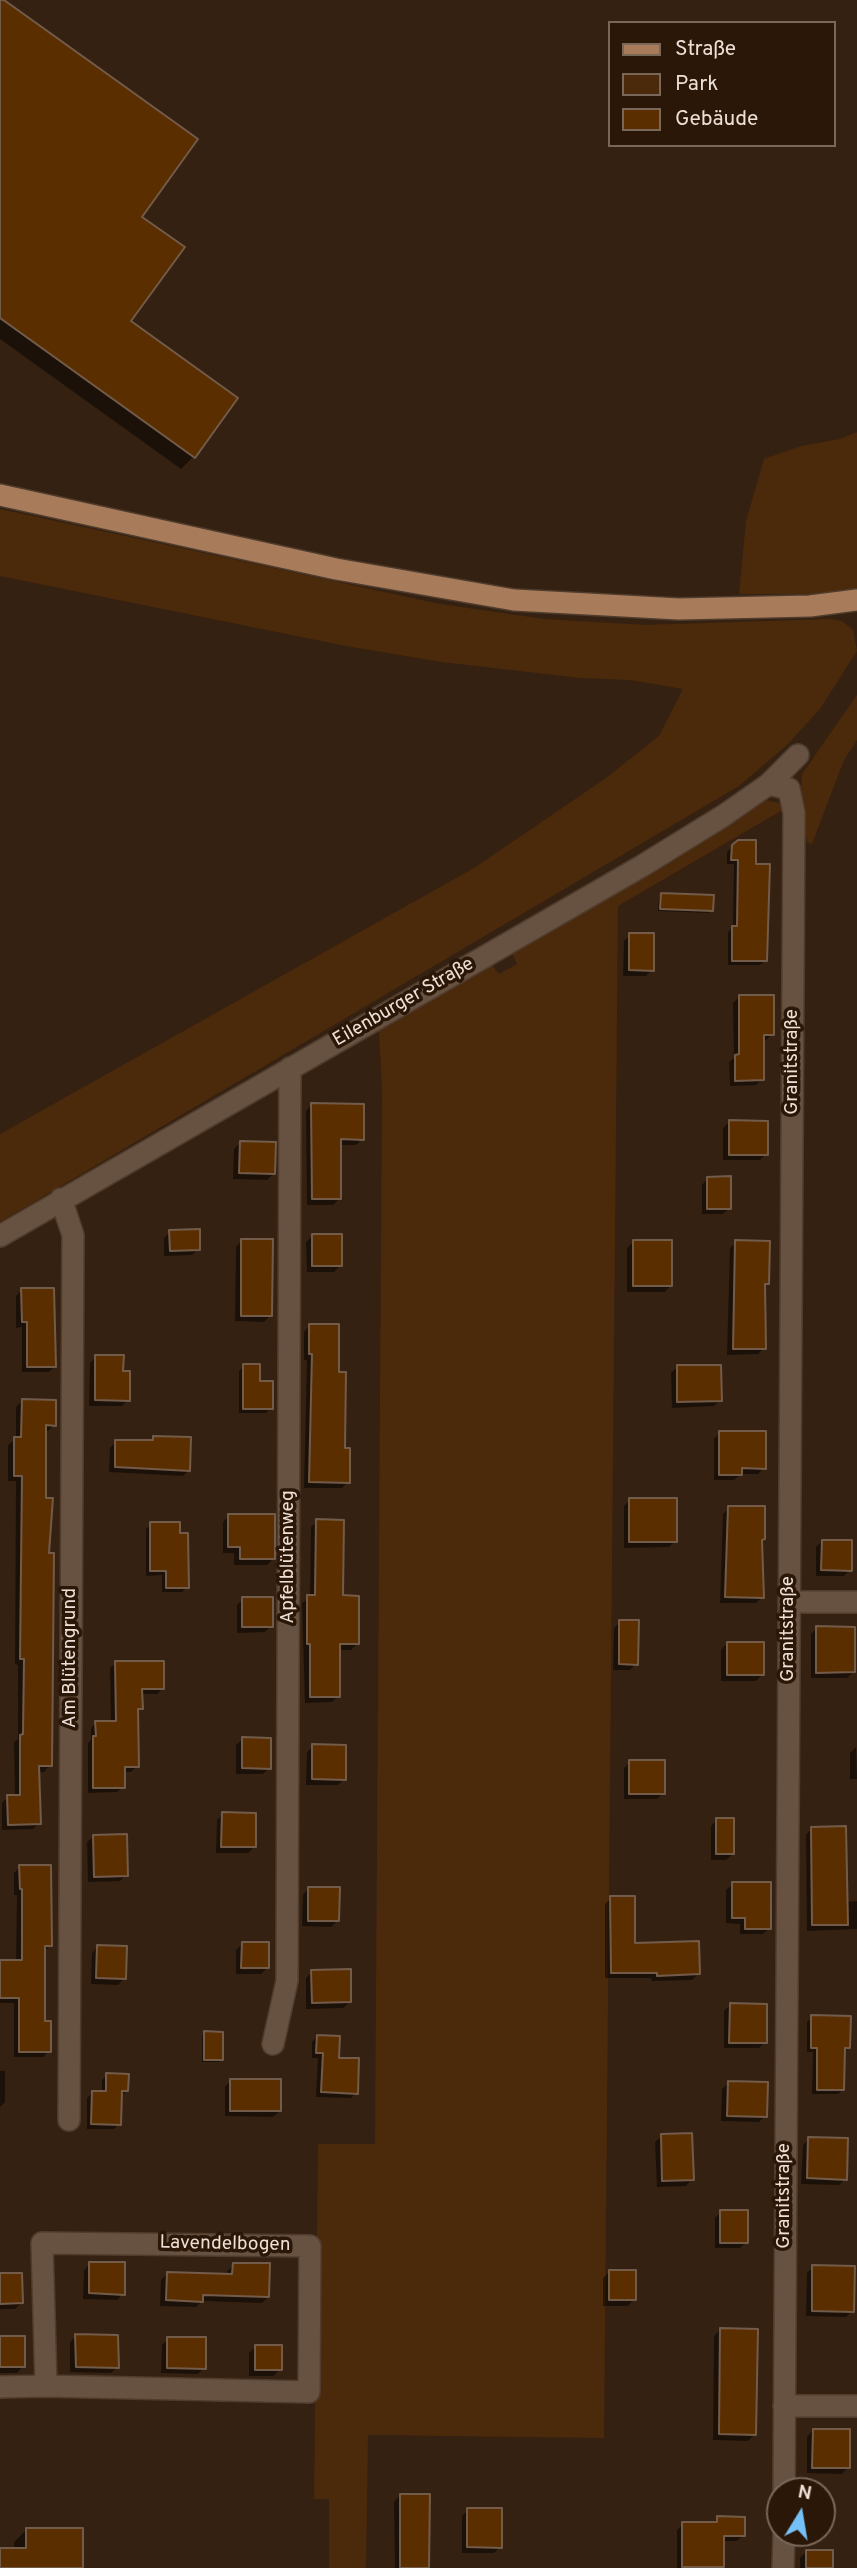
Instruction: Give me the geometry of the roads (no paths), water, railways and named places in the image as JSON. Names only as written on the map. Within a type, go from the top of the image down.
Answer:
[{"type":"main road","points":[[0,495],[336,569],[514,600],[679,608],[810,606],[857,600]]},
{"type":"street","name":"Eilenburger Straße","points":[[0,1236],[642,866],[769,784],[798,755]]},
{"type":"street","name":"Granitstraße","points":[[769,784],[789,789],[794,813],[784,2477]]},
{"type":"street","name":"Apfelblütenweg","points":[[273,2044],[287,1981],[290,1068]]},
{"type":"street","name":"Am Blütengrund","points":[[61,1199],[73,1235],[69,2120]]},
{"type":"street","points":[[789,1602],[857,1602]]},
{"type":"street","name":"Lavendelbogen","points":[[0,2387],[309,2392],[310,2246],[42,2243],[46,2386]]},
{"type":"street","points":[[784,2406],[857,2406]]},
{"type":"street","points":[[783,2568],[784,2547]]}]
